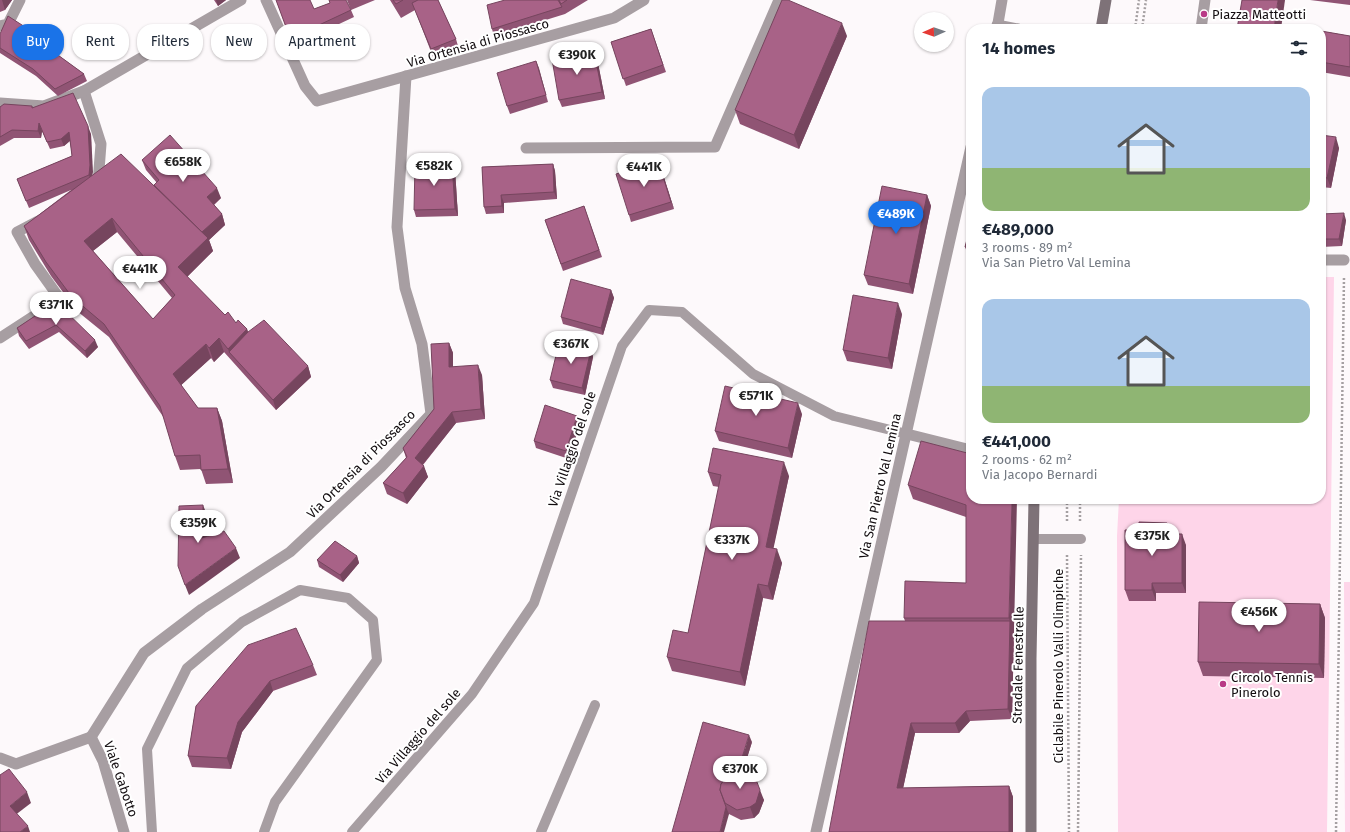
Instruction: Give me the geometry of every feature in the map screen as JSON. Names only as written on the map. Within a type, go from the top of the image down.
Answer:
[{"type":"main road","points":[[1102,24],[1106,0]]},
{"type":"main road","name":"Stradale Fenestrelle","points":[[1031,832],[1031,659],[1034,504]]},
{"type":"street","points":[[0,26],[8,24],[20,0]]},
{"type":"street","points":[[0,103],[44,106],[84,91],[241,0]]},
{"type":"street","points":[[266,0],[305,86],[317,101],[406,76]]},
{"type":"street","name":"Via Ortensia di Piossasco","points":[[91,737],[144,653],[202,609],[290,552],[381,467],[431,414],[422,344],[405,288],[397,227],[406,76],[614,18],[644,0]]},
{"type":"street","points":[[526,148],[715,147],[779,0]]},
{"type":"street","points":[[998,24],[1002,0]]},
{"type":"street","points":[[1202,24],[1205,0]]},
{"type":"street","points":[[84,91],[101,144],[99,182],[87,191]]},
{"type":"street","name":"Via San Pietro Val Lemina","points":[[816,832],[966,169]]},
{"type":"street","points":[[0,338],[60,299],[35,264],[17,232],[49,214]]},
{"type":"street","points":[[1326,260],[1344,260]]},
{"type":"street","points":[[907,434],[966,449]]},
{"type":"street","name":"Viale Gabotto","points":[[0,758],[16,764],[91,737],[103,761],[124,832]]},
{"type":"lane","name":"Via Villaggio del sole","points":[[352,832],[472,694],[534,603],[622,346],[649,310],[682,312],[753,374],[834,416],[907,434]]},
{"type":"lane","points":[[1034,539],[1081,539]]},
{"type":"lane","points":[[152,832],[147,749],[188,668],[242,622],[300,590],[348,598],[373,620],[377,660],[275,802],[264,832]]},
{"type":"lane","points":[[541,832],[595,705]]},
{"type":"path","points":[[1136,24],[1139,0]]},
{"type":"path","points":[[1143,24],[1146,0]]},
{"type":"path","points":[[1336,832],[1344,260]]},
{"type":"path","name":"Ciclabile Pinerolo Valli Olimpiche","points":[[1067,504],[1069,832]]},
{"type":"path","points":[[1078,832],[1080,504]]},
{"type":"shaded area","name":"Circolo Tennis Pinerolo","points":[[1326,277],[1334,277],[1327,832],[1118,832],[1117,536],[1119,504],[1326,504]]},
{"type":"shaded area","points":[[1344,582],[1350,582],[1350,832],[1345,832]]},
{"type":"building","points":[[276,0],[310,0],[314,9],[330,3],[329,0],[346,0],[351,10],[321,24],[285,24]]},
{"type":"building","points":[[393,0],[403,0],[396,4]]},
{"type":"building","points":[[418,0],[438,0],[456,39],[431,49],[412,3]]},
{"type":"building","points":[[505,0],[558,0],[562,7],[492,29],[487,5]]},
{"type":"building","points":[[559,0],[567,0],[561,4]]},
{"type":"building","points":[[782,0],[788,0],[842,23],[794,135],[735,110]]},
{"type":"building","points":[[1242,0],[1278,0],[1275,24],[1238,24]]},
{"type":"building","points":[[8,16],[20,24],[12,24],[12,56],[0,48],[0,34]]},
{"type":"building","points":[[651,29],[663,65],[623,79],[611,42]]},
{"type":"building","points":[[1326,32],[1350,36],[1350,67],[1326,63]]},
{"type":"building","points":[[594,51],[602,92],[559,100],[552,59]]},
{"type":"building","points":[[64,59],[84,74],[55,89],[33,69],[19,60]]},
{"type":"building","points":[[536,61],[546,95],[507,106],[497,73]]},
{"type":"building","points":[[73,93],[88,126],[90,165],[89,175],[26,201],[17,179],[72,156],[69,132],[61,139],[47,142],[39,123],[38,131],[12,130],[0,137],[0,107],[4,104],[32,106],[32,108]]},
{"type":"building","points":[[170,135],[217,188],[207,197],[222,214],[202,232],[154,185],[159,180],[142,160]]},
{"type":"building","points":[[1326,136],[1336,137],[1326,178]]},
{"type":"building","points":[[121,154],[208,238],[178,267],[225,315],[228,312],[236,323],[238,320],[247,329],[228,349],[219,338],[209,348],[206,344],[173,374],[198,408],[217,408],[228,469],[201,470],[200,455],[175,456],[160,406],[104,324],[72,297],[46,262],[24,226]],"holes":[[[112,218],[175,295],[153,319],[84,241]]]},
{"type":"building","points":[[658,161],[671,202],[629,215],[616,174]]},
{"type":"building","points":[[452,163],[455,209],[414,210],[415,165]]},
{"type":"building","points":[[553,164],[554,192],[501,195],[502,206],[484,207],[482,167]]},
{"type":"building","points":[[882,186],[927,195],[909,284],[864,275]]},
{"type":"building","points":[[584,206],[599,250],[561,264],[545,220]]},
{"type":"building","points":[[1344,213],[1339,239],[1326,239],[1326,214]]},
{"type":"building","points":[[571,279],[611,290],[601,328],[561,317]]},
{"type":"building","points":[[853,295],[898,303],[888,358],[843,350]]},
{"type":"building","points":[[56,302],[95,340],[85,351],[56,325],[26,341],[17,328]]},
{"type":"building","points":[[264,320],[308,366],[273,400],[229,352],[248,332]]},
{"type":"building","points":[[449,343],[449,367],[478,365],[481,409],[452,412],[415,458],[424,466],[403,493],[383,483],[407,457],[403,448],[434,409],[431,344]]},
{"type":"building","points":[[559,343],[591,350],[582,388],[550,380]]},
{"type":"building","points":[[725,386],[798,403],[788,448],[715,431]]},
{"type":"building","points":[[545,405],[577,416],[566,451],[534,441]]},
{"type":"building","points":[[921,441],[966,453],[966,504],[1012,504],[1009,618],[904,618],[905,581],[966,583],[966,505],[908,485]]},
{"type":"building","points":[[713,448],[784,462],[766,547],[777,549],[768,586],[758,584],[740,672],[667,657],[673,630],[688,633],[721,475],[708,472]]},
{"type":"building","points":[[203,505],[202,538],[224,531],[236,548],[185,585],[178,566],[179,506]]},
{"type":"building","points":[[1139,522],[1167,523],[1167,534],[1182,534],[1182,583],[1152,583],[1152,590],[1125,590],[1125,530],[1139,530]]},
{"type":"building","points":[[335,541],[357,556],[340,575],[317,560]]},
{"type":"building","points":[[1199,602],[1320,604],[1319,664],[1198,662]]},
{"type":"building","points":[[869,621],[1010,621],[1008,709],[966,711],[955,723],[911,723],[897,788],[1009,786],[1009,832],[829,832]]},
{"type":"building","points":[[296,628],[313,665],[270,681],[238,722],[227,758],[188,756],[196,706],[248,645]]},
{"type":"building","points":[[703,722],[749,735],[738,771],[730,773],[721,784],[720,790],[726,807],[720,832],[672,832]]},
{"type":"building","points":[[9,769],[27,792],[10,806],[28,826],[20,832],[0,832],[0,775]]},
{"type":"building","points":[[743,770],[755,777],[760,790],[756,803],[750,807],[737,810],[725,803],[720,790],[721,784],[730,773]]},
{"type":"place","name":"Piazza Matteotti","points":[[1204,14]]},
{"type":"place","name":"Circolo Tennis Pinerolo","points":[[1223,684]]}]
